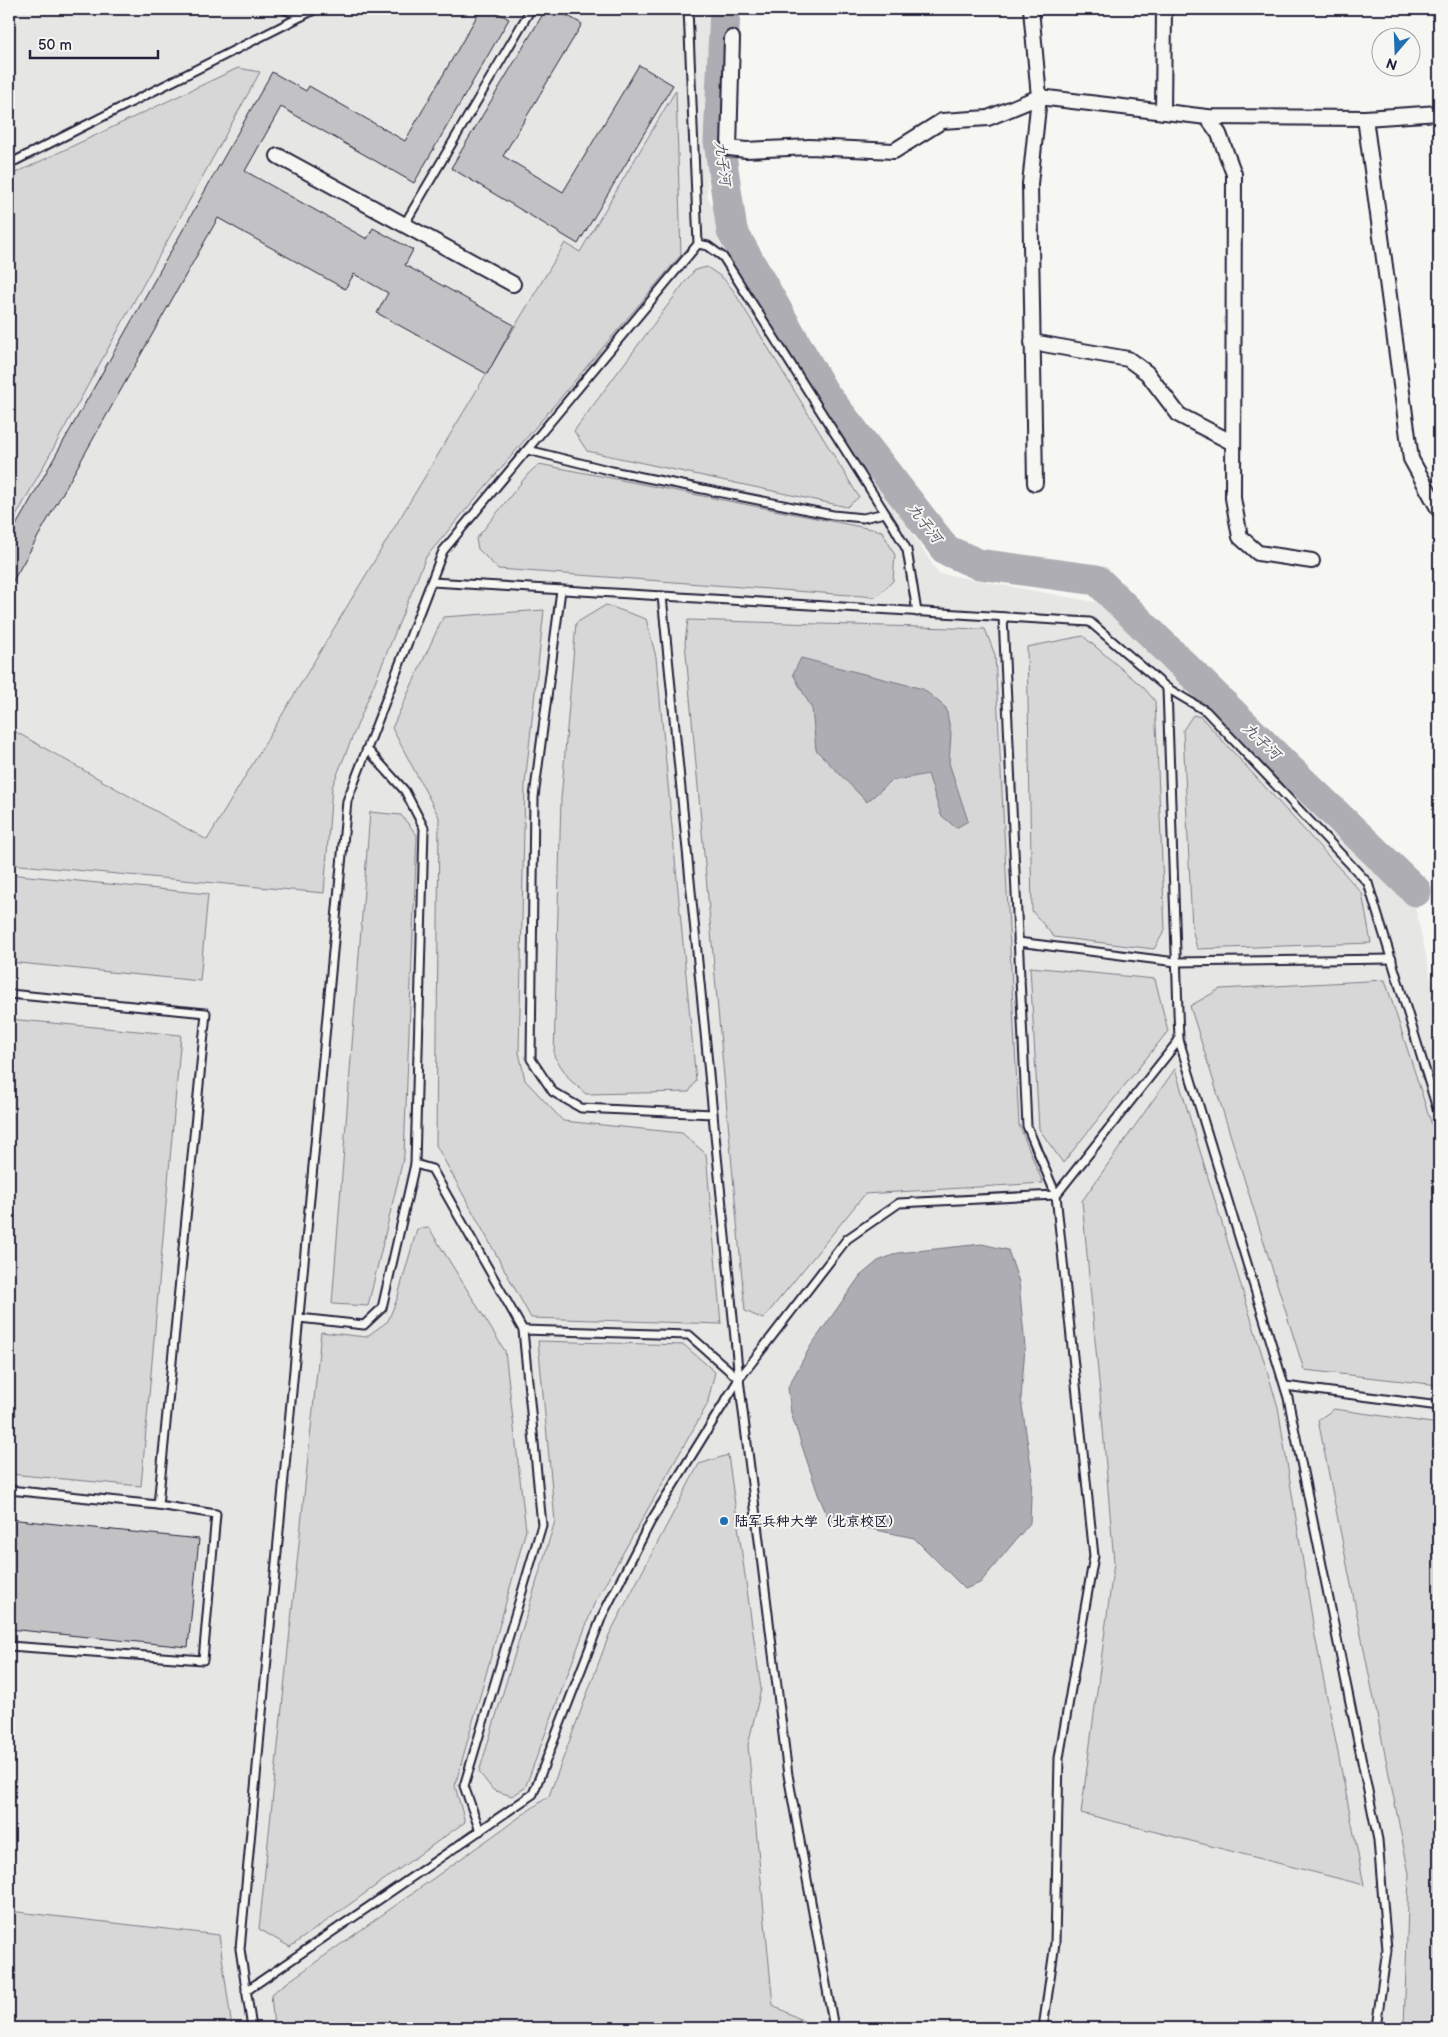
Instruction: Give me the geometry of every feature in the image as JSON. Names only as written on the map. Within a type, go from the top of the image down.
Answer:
[{"type":"street","points":[[1031,9],[1039,97],[1030,184],[1035,483]]},
{"type":"street","points":[[1163,112],[1164,9]]},
{"type":"street","points":[[732,38],[729,148],[746,150],[810,146],[894,151],[942,121],[988,118],[1039,97],[1207,117],[1365,118],[1439,112]]},
{"type":"street","points":[[1207,117],[1219,134],[1234,174],[1232,498],[1240,536],[1258,553],[1312,561]]},
{"type":"street","points":[[1365,118],[1411,458],[1439,510]]},
{"type":"street","points":[[278,156],[513,284]]},
{"type":"street","points":[[1032,342],[1128,359],[1146,373],[1179,415],[1233,443]]},
{"type":"lane","points":[[282,9],[302,16]]},
{"type":"lane","points":[[9,164],[316,9]]},
{"type":"lane","points":[[404,225],[531,9]]},
{"type":"lane","points":[[252,2028],[240,1949],[347,802],[443,551],[698,244],[688,9]]},
{"type":"lane","points":[[698,244],[708,246],[723,257],[908,550],[917,612]]},
{"type":"lane","points":[[528,450],[612,471],[832,515],[863,518],[885,513]]},
{"type":"lane","points":[[432,582],[1090,622],[1167,688],[1206,711],[1368,883],[1439,1115]]},
{"type":"lane","points":[[561,590],[534,797],[531,1060],[553,1092],[581,1108],[713,1114]]},
{"type":"lane","points":[[662,596],[739,1379],[788,1775],[834,2028]]},
{"type":"lane","points":[[1003,617],[1027,1126],[1056,1196],[1094,1556],[1059,1758],[1055,1943],[1044,2028]]},
{"type":"lane","points":[[1167,688],[1179,1040],[1285,1386],[1378,1840],[1387,1950],[1376,2028]]},
{"type":"lane","points":[[299,1318],[364,1325],[382,1308],[415,1164],[424,828],[405,791],[367,749]]},
{"type":"lane","points":[[1018,942],[1176,962],[1392,959]]},
{"type":"lane","points":[[9,994],[206,1013],[158,1505]]},
{"type":"lane","points":[[246,1990],[533,1794],[602,1616],[651,1521],[739,1379],[847,1239],[899,1203],[1056,1196],[1179,1040]]},
{"type":"lane","points":[[415,1164],[432,1169],[523,1330],[542,1525],[464,1786],[480,1831]]},
{"type":"lane","points":[[523,1330],[689,1335],[739,1379]]},
{"type":"lane","points":[[1285,1386],[1439,1406]]},
{"type":"lane","points":[[9,1490],[158,1505],[216,1514],[203,1660],[9,1646]]},
{"type":"shaded area","name":"陆军兵种大学（北京校区）","points":[[9,9],[712,9],[707,195],[740,267],[938,573],[1105,604],[1414,902],[1439,1014],[1439,2028],[9,2028]]},
{"type":"shaded area","points":[[238,68],[260,72],[9,529],[9,176]]},
{"type":"shaded area","points":[[676,90],[681,255],[426,557],[332,787],[324,893],[9,864],[9,728],[207,840],[565,243],[580,252]]},
{"type":"shaded area","points":[[707,267],[723,278],[733,290],[859,497],[847,507],[587,451],[574,431],[688,278],[695,270]]},
{"type":"shaded area","points":[[539,464],[882,531],[895,555],[893,581],[876,597],[498,569],[478,549],[476,539],[528,474]]},
{"type":"shaded area","points":[[606,605],[646,619],[656,657],[696,1081],[689,1092],[586,1094],[570,1080],[554,1056],[561,799],[576,623]]},
{"type":"shaded area","points":[[544,610],[525,784],[519,1052],[525,1080],[563,1121],[682,1133],[706,1154],[721,1324],[531,1318],[436,1145],[439,817],[392,728],[443,617]]},
{"type":"shaded area","points":[[688,620],[985,629],[995,655],[1019,1125],[1043,1183],[865,1194],[763,1319],[745,1311],[685,642]]},
{"type":"shaded area","points":[[1083,636],[1144,688],[1155,701],[1165,930],[1154,949],[1054,937],[1032,911],[1027,647]]},
{"type":"shaded area","points":[[801,658],[923,689],[946,708],[951,734],[949,763],[968,821],[956,828],[941,815],[928,774],[891,781],[867,802],[816,750],[812,709],[793,674]]},
{"type":"shaded area","points":[[1193,715],[1201,717],[1362,893],[1371,943],[1197,949],[1192,928],[1183,730]]},
{"type":"shaded area","points":[[370,812],[401,815],[417,835],[404,1155],[368,1306],[332,1304]]},
{"type":"shaded area","points":[[9,874],[208,894],[200,981],[9,962]]},
{"type":"shaded area","points":[[1030,967],[1155,979],[1168,1031],[1063,1163],[1039,1129]]},
{"type":"shaded area","points":[[1385,980],[1439,1147],[1439,1385],[1304,1370],[1190,1006],[1220,989]]},
{"type":"shaded area","points":[[9,1019],[181,1035],[141,1486],[9,1474]]},
{"type":"shaded area","points":[[1175,1069],[1278,1407],[1315,1636],[1364,1885],[1081,1813],[1114,1562],[1082,1201]]},
{"type":"shaded area","points":[[429,1228],[505,1351],[526,1530],[455,1786],[465,1822],[290,1947],[259,1929],[321,1332],[366,1337],[388,1321],[397,1299],[417,1229]]},
{"type":"shaded area","points":[[982,1244],[1008,1250],[1019,1282],[1025,1347],[1021,1399],[1032,1472],[1030,1523],[980,1583],[965,1589],[914,1538],[829,1520],[818,1494],[791,1413],[788,1387],[810,1347],[860,1276],[878,1261],[898,1253]]},
{"type":"shaded area","points":[[538,1341],[684,1345],[715,1372],[707,1405],[594,1604],[525,1788],[512,1796],[493,1790],[479,1772],[555,1521]]},
{"type":"shaded area","points":[[1334,1409],[1439,1424],[1439,2028],[1404,2028],[1409,1874],[1318,1420]]},
{"type":"shaded area","points":[[728,1455],[761,1689],[748,1745],[773,2005],[811,2025],[811,2028],[274,2028],[271,1994],[549,1796],[609,1635],[699,1464]]},
{"type":"shaded area","points":[[9,1911],[219,1935],[232,2028],[9,2028]]},
{"type":"building","points":[[481,9],[491,9],[509,19],[414,183],[281,107],[245,171],[367,239],[373,228],[413,250],[405,265],[514,325],[487,374],[377,313],[388,293],[354,274],[345,289],[218,218],[9,588],[9,538],[272,72],[306,91],[309,86],[405,141]]},
{"type":"building","points":[[546,9],[556,9],[582,24],[503,156],[563,192],[639,65],[673,85],[578,244],[451,168]]},
{"type":"building","points":[[9,1519],[199,1539],[188,1647],[9,1629]]},
{"type":"waterway","name":"九子河","points":[[725,9],[719,141],[732,231],[823,392],[946,550],[978,564],[1097,580],[1416,891]]},
{"type":"place","name":"陆军兵种大学（北京校区）","points":[[724,1521]]}]
